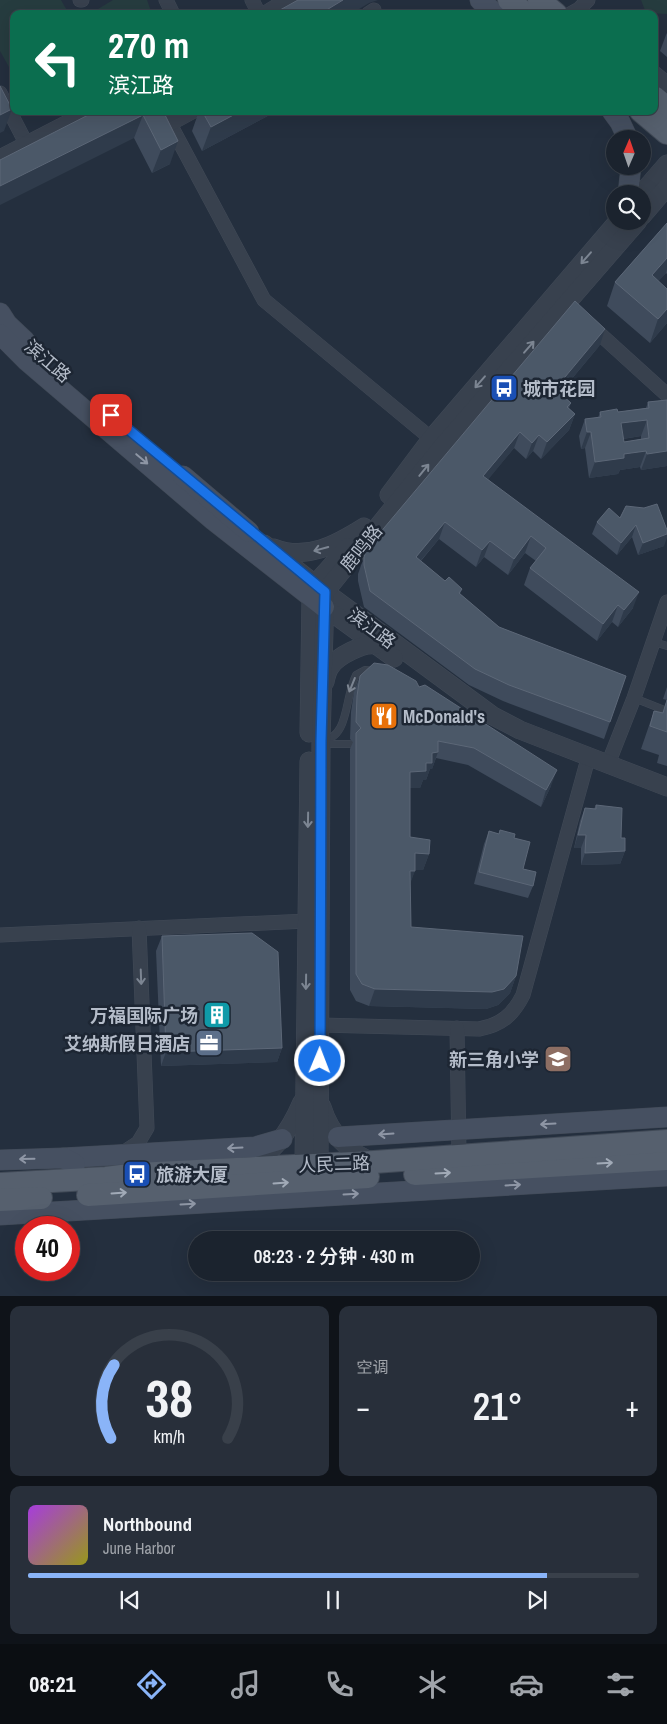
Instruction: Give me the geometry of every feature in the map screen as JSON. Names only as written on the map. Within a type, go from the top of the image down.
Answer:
[{"type":"main road","points":[[480,0],[491,10]]},
{"type":"main road","points":[[509,0],[521,10]]},
{"type":"main road","points":[[615,115],[624,130]]},
{"type":"main road","points":[[646,115],[667,133]]},
{"type":"main road","name":"滨江路","points":[[0,314],[7,324],[36,351],[264,544]]},
{"type":"main road","name":"滨江路","points":[[0,334],[27,361],[213,520],[319,595]]},
{"type":"main road","name":"人民二路","points":[[338,1137],[667,1117]]},
{"type":"main road","name":"人民二路","points":[[0,1160],[255,1147],[282,1139]]},
{"type":"main road","name":"人民二路","points":[[0,1200],[311,1170],[374,1162],[667,1140]]},
{"type":"main road","points":[[63,1158],[106,1178]]},
{"type":"main road","name":"人民二路","points":[[0,1184],[238,1169],[311,1170],[667,1159]]},
{"type":"main road","name":"人民二路","points":[[0,1215],[667,1176]]},
{"type":"street","points":[[274,10],[290,0]]},
{"type":"street","points":[[291,10],[307,0]]},
{"type":"street","points":[[553,7],[579,9],[588,0]]},
{"type":"street","points":[[0,93],[10,113]]},
{"type":"street","points":[[11,115],[24,140]]},
{"type":"street","points":[[0,159],[24,140],[65,115]]},
{"type":"street","points":[[0,147],[24,140],[83,115]]},
{"type":"street","points":[[165,115],[264,300],[436,443]]},
{"type":"street","points":[[170,124],[187,115]]},
{"type":"street","points":[[658,194],[667,164]]},
{"type":"street","name":"鹿鸣路","points":[[319,595],[364,527],[436,443],[611,230]]},
{"type":"street","name":"鹿鸣路","points":[[319,595],[436,443],[574,310],[632,230]]},
{"type":"street","points":[[574,310],[667,395]]},
{"type":"street","points":[[264,544],[288,552],[313,551],[340,542],[364,527]]},
{"type":"street","name":"滨江路","points":[[264,544],[375,645],[491,726],[515,739],[667,798]]},
{"type":"street","points":[[238,1169],[260,1159],[282,1139],[312,1097],[320,1025],[322,694],[319,595]]},
{"type":"street","points":[[311,1170],[312,1097],[307,921],[319,595]]},
{"type":"street","name":"滨江路","points":[[319,595],[493,716],[520,730],[667,787]]},
{"type":"street","points":[[608,764],[634,698],[661,644],[667,602]]},
{"type":"street","points":[[322,694],[328,672],[333,663],[364,646],[375,645]]},
{"type":"street","points":[[320,1025],[457,1028],[492,1027],[502,1022],[518,1006],[522,995],[586,766]]},
{"type":"street","points":[[0,934],[307,921]]},
{"type":"street","points":[[120,1155],[138,1143],[147,1128],[139,928]]},
{"type":"street","points":[[457,1028],[459,1156]]},
{"type":"street","points":[[312,1097],[348,1149],[374,1162]]},
{"type":"lane","points":[[321,742],[333,738],[339,733],[348,694],[358,673],[369,670],[383,674]]},
{"type":"lane","points":[[634,698],[667,711]]},
{"type":"lane","points":[[321,742],[350,744]]},
{"type":"green space","points":[[0,0],[61,0],[67,10],[10,10],[10,69],[0,51]]},
{"type":"green space","points":[[113,0],[147,0],[151,10],[98,10]]},
{"type":"green space","points":[[641,0],[667,0],[667,14],[658,14],[658,10],[645,10]]},
{"type":"building","points":[[298,0],[343,0],[327,10],[280,10]]},
{"type":"building","points":[[0,86],[10,105],[10,110],[0,115]]},
{"type":"building","points":[[88,115],[143,115],[0,186],[0,160]]},
{"type":"building","points":[[143,115],[165,115],[178,141],[161,150]]},
{"type":"building","points":[[204,115],[234,115],[211,127]]},
{"type":"building","points":[[667,223],[667,258],[652,275],[667,289],[667,309],[658,319],[615,282]]},
{"type":"building","points":[[575,301],[605,329],[555,389],[571,403],[567,407],[575,414],[547,442],[539,435],[532,443],[520,432],[483,476],[639,592],[624,610],[618,605],[603,624],[530,568],[546,548],[531,536],[514,559],[490,541],[482,550],[445,522],[416,557],[445,581],[449,577],[462,589],[459,593],[499,627],[626,676],[610,722],[509,685],[475,669],[370,591],[364,565],[364,557],[368,547]]},
{"type":"building","points":[[667,400],[667,451],[647,454],[646,451],[624,454],[624,458],[595,462],[591,432],[587,432],[585,419],[601,417],[600,412],[617,409],[618,412],[649,408],[648,402]],"holes":[[[647,420],[649,438],[624,442],[621,423]]]},
{"type":"building","points":[[657,504],[667,534],[643,543],[636,525],[621,543],[597,522],[609,508],[620,518],[626,506],[644,508]]},
{"type":"building","points":[[374,663],[388,665],[416,681],[419,687],[425,685],[557,770],[546,790],[474,748],[438,741],[438,752],[432,753],[432,763],[426,763],[426,771],[410,772],[410,837],[430,840],[429,854],[415,853],[415,871],[410,871],[411,927],[523,936],[516,976],[504,989],[492,992],[375,989],[362,984],[356,974],[356,733],[361,728],[356,722],[357,696],[360,676]]},
{"type":"building","points":[[667,700],[667,732],[650,726],[654,711],[663,713]]},
{"type":"building","points":[[596,805],[622,808],[621,838],[625,838],[625,851],[585,853],[586,835],[578,835],[585,808],[596,809]]},
{"type":"building","points":[[500,830],[515,834],[514,838],[530,842],[523,869],[536,872],[533,886],[479,872],[489,831],[499,834]]},
{"type":"building","name":"万福国际广场","points":[[252,933],[278,952],[282,1048],[166,1052],[162,936]]},
{"type":"place","name":"城市花园","points":[[504,388]]},
{"type":"place","name":"McDonald's","points":[[384,716]]},
{"type":"place","name":"万福国际广场","points":[[217,1015]]},
{"type":"place","name":"艾纳斯假日酒店","points":[[209,1043]]},
{"type":"place","name":"新三角小学","points":[[558,1059]]},
{"type":"place","name":"旅游大厦","points":[[137,1174]]},
{"type":"route","points":[[111,415],[264,544],[325,592],[321,741],[320,1061]]}]
